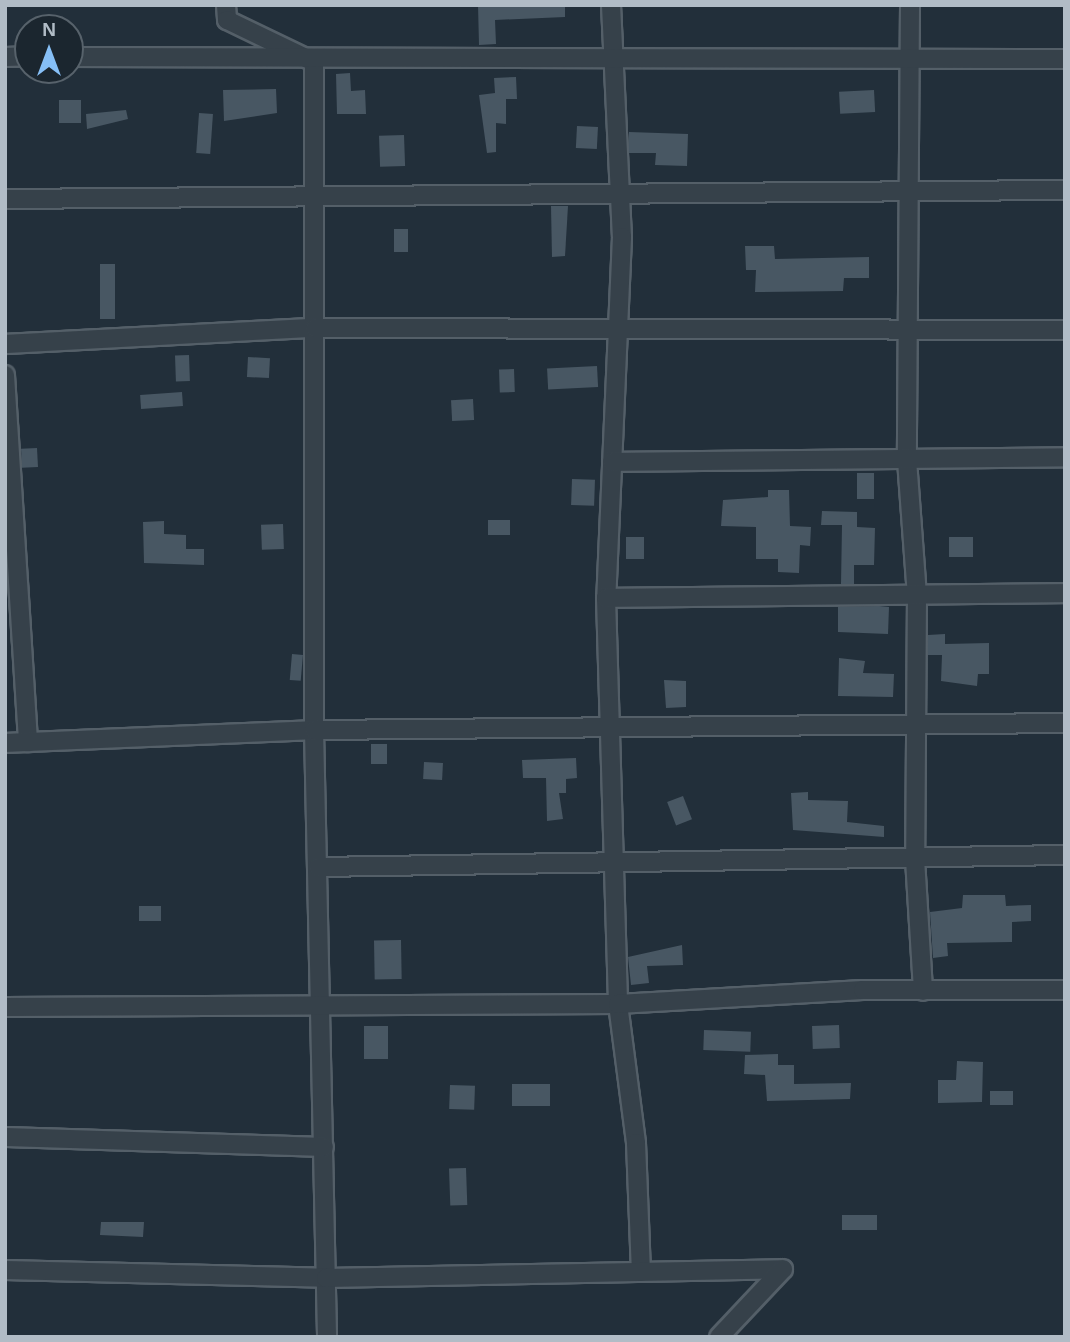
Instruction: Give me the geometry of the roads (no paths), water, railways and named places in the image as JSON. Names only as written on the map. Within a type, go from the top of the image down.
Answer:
[{"type":"street","points":[[226,5],[227,20],[314,62]]},
{"type":"street","points":[[611,5],[621,194],[606,598],[612,727],[618,1004],[636,1143],[641,1272]]},
{"type":"street","points":[[910,5],[907,460],[916,595],[915,859],[923,991]]},
{"type":"street","points":[[84,57],[314,62],[1065,59]]},
{"type":"street","points":[[314,62],[314,730],[322,1003],[327,1337]]},
{"type":"street","points":[[5,199],[316,200],[1065,190]]},
{"type":"street","points":[[5,344],[315,328],[1065,330]]},
{"type":"street","points":[[5,376],[28,742]]},
{"type":"street","points":[[612,462],[1065,457]]},
{"type":"street","points":[[606,598],[1065,593]]},
{"type":"street","points":[[5,743],[314,730],[1065,723]]},
{"type":"street","points":[[318,867],[616,865],[1065,855]]},
{"type":"street","points":[[5,1007],[322,1003],[618,1004],[923,991],[1065,989]]},
{"type":"street","points":[[5,1137],[324,1147]]},
{"type":"street","points":[[5,1270],[326,1278],[783,1269],[719,1337]]}]
